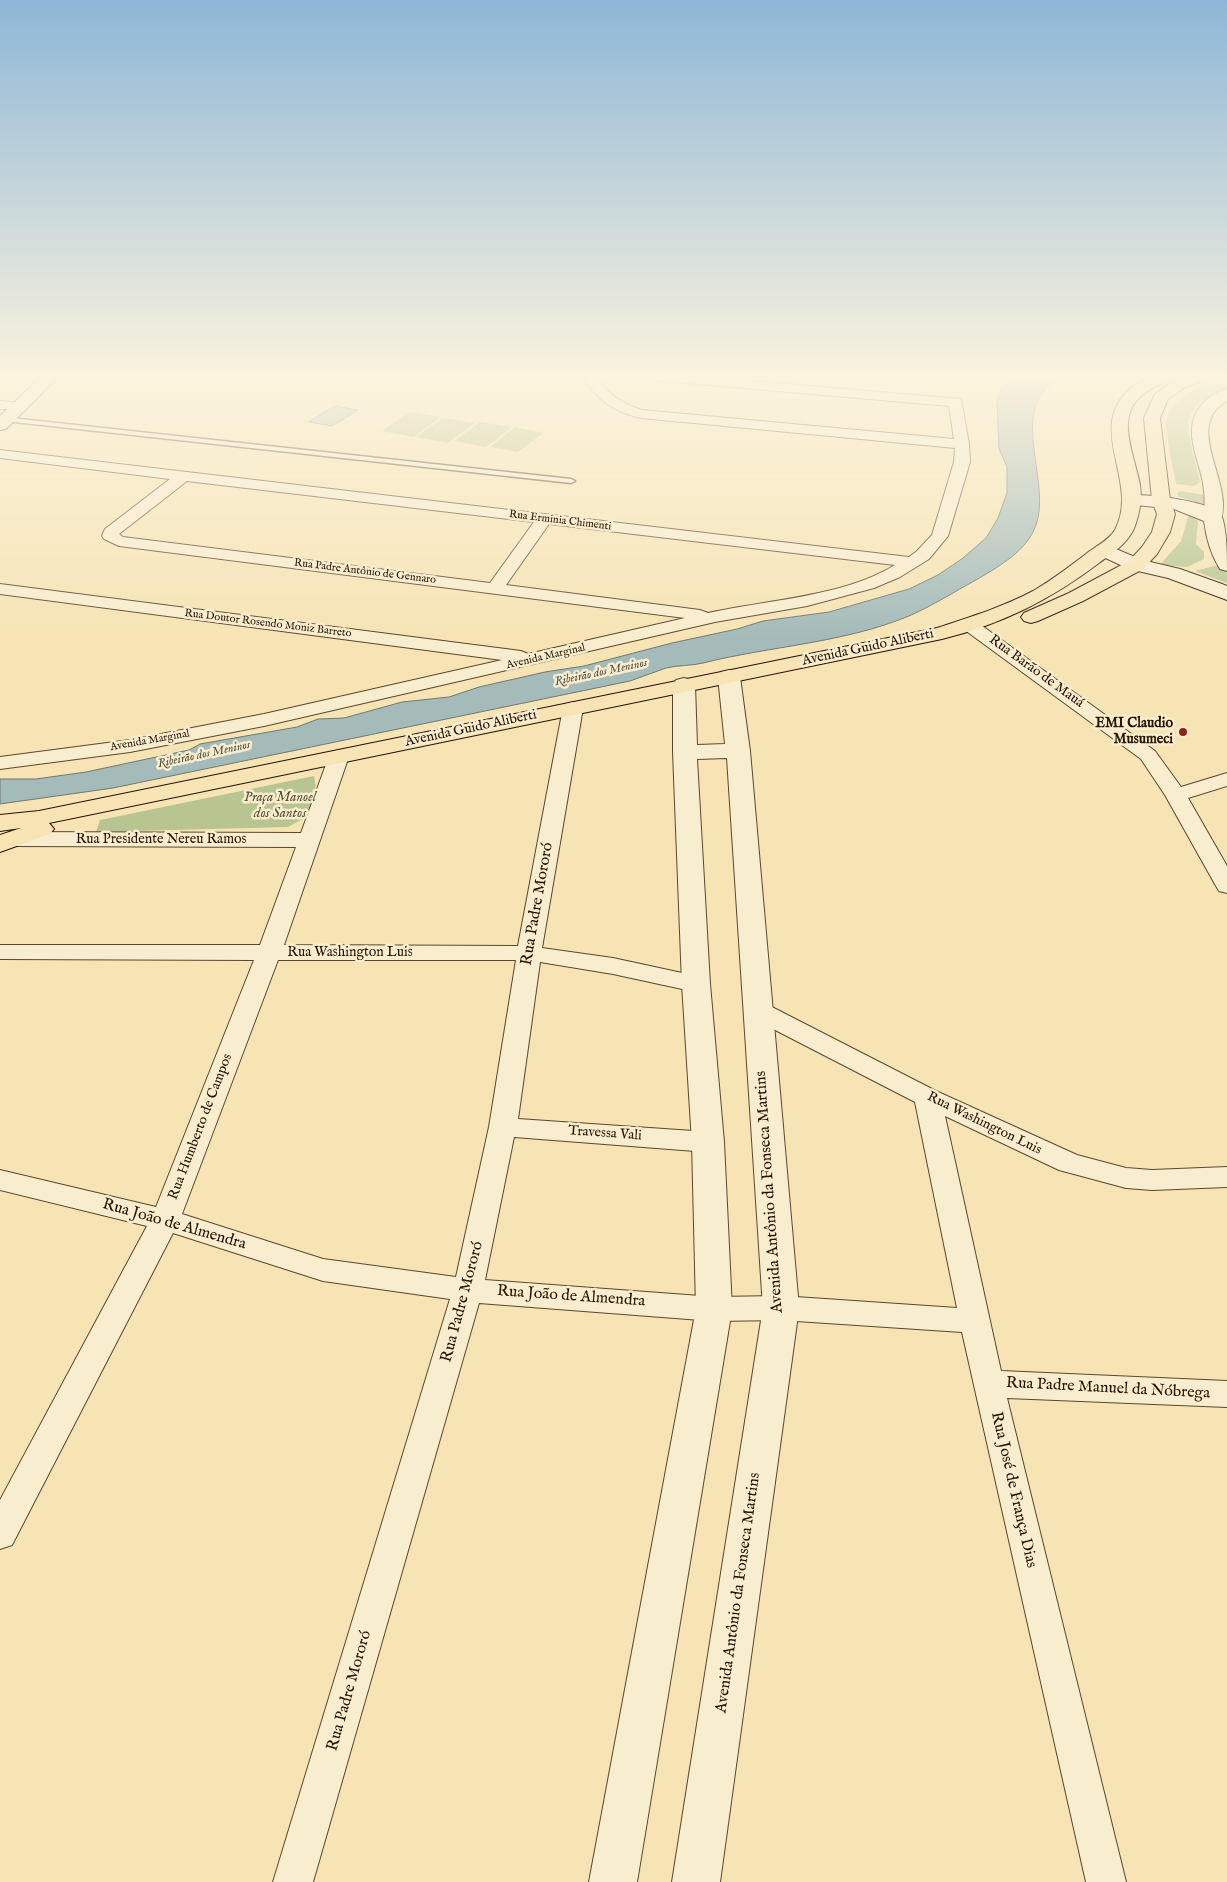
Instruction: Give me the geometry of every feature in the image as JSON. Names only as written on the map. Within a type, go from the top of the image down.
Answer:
[{"type":"main road","name":"Avenida Guido Aliberti","points":[[976,629],[1059,583],[1104,550],[1125,530],[1132,500],[1125,463]]},
{"type":"main road","name":"Avenida Guido Aliberti","points":[[5,836],[107,804],[942,633],[1023,621],[1076,597],[1136,565],[1150,550],[1162,532],[1166,514],[1161,500],[1157,463]]},
{"type":"street","name":"Rua Erminia Chimenti","points":[[73,463],[911,562]]},
{"type":"street","name":"Avenida Marginal","points":[[0,763],[130,746],[264,720],[714,617],[807,601],[840,593],[868,584],[923,555],[940,536],[962,463]]},
{"type":"street","points":[[1172,573],[1213,564],[1211,546],[1216,537],[1213,518],[1214,498],[1207,463]]},
{"type":"street","name":"Rua Padre Antônio de Gennaro","points":[[182,476],[111,532],[110,536],[119,541],[714,617]]},
{"type":"street","points":[[1132,500],[1161,500],[1196,509],[1213,518]]},
{"type":"street","points":[[494,589],[544,519]]},
{"type":"street","points":[[1104,550],[1136,565],[1172,573],[1227,594]]},
{"type":"street","name":"Rua Doutor Rosendo Moniz Barreto","points":[[0,589],[536,659]]},
{"type":"street","name":"Rua Barão de Mauá","points":[[976,629],[1139,748],[1155,764],[1176,795],[1227,886]]},
{"type":"street","name":"Avenida Antônio da Fonseca Martins","points":[[696,1882],[781,1308],[738,752],[729,677]]},
{"type":"street","points":[[613,1882],[714,1308],[708,1142],[696,984],[685,752],[684,685]]},
{"type":"street","name":"Rua Padre Mororó","points":[[293,1882],[468,1290],[503,1127],[529,953],[573,708]]},
{"type":"street","points":[[685,752],[738,752]]},
{"type":"street","name":"Rua Humberto de Campos","points":[[0,1534],[165,1220],[269,952],[339,756]]},
{"type":"street","points":[[1176,795],[1227,779]]},
{"type":"street","name":"Rua Presidente Nereu Ramos","points":[[5,836],[308,840]]},
{"type":"street","name":"Rua Washington Luis","points":[[0,952],[529,953],[613,966],[696,984]]},
{"type":"street","name":"Rua Washington Luis","points":[[757,1010],[927,1097],[1069,1163],[1126,1178],[1152,1180],[1227,1177]]},
{"type":"street","name":"Rua José de França Dias","points":[[927,1097],[988,1384],[1106,1882]]},
{"type":"street","name":"Travessa Vali","points":[[503,1127],[708,1142]]},
{"type":"street","name":"Rua João de Almendra","points":[[0,1180],[165,1220],[323,1270],[468,1290],[714,1308],[781,1308],[975,1322]]},
{"type":"street","name":"Rua Padre Manuel da Nóbrega","points":[[988,1384],[1227,1394]]},
{"type":"lane","points":[[409,463],[571,481]]},
{"type":"green space","points":[[1172,463],[1195,463],[1200,482],[1194,486],[1176,484]]},
{"type":"green space","points":[[1180,491],[1205,495],[1211,508],[1178,496],[1177,494]]},
{"type":"green space","points":[[1191,515],[1198,521],[1196,544],[1204,552],[1204,559],[1187,567],[1160,565],[1181,541],[1188,517]]},
{"type":"green space","points":[[1218,565],[1227,573],[1227,583],[1195,571]]},
{"type":"green space","name":"Praça Manoel dos Santos","points":[[314,776],[317,797],[306,817],[288,827],[96,832],[100,820]]},
{"type":"water","name":"Ribeirão dos Meninos","points":[[1005,463],[1036,463],[1040,501],[1038,517],[1028,540],[1015,554],[976,580],[926,608],[884,625],[833,638],[698,664],[671,667],[630,681],[113,788],[0,804],[0,779],[36,779],[86,772],[189,750],[200,744],[297,727],[318,719],[344,718],[402,702],[449,697],[479,687],[545,672],[584,666],[763,621],[829,612],[909,589],[938,575],[963,558],[986,538],[998,518],[1007,493],[1007,467]]},
{"type":"place","name":"EMI Claudio Musumeci","points":[[1183,732]]}]
